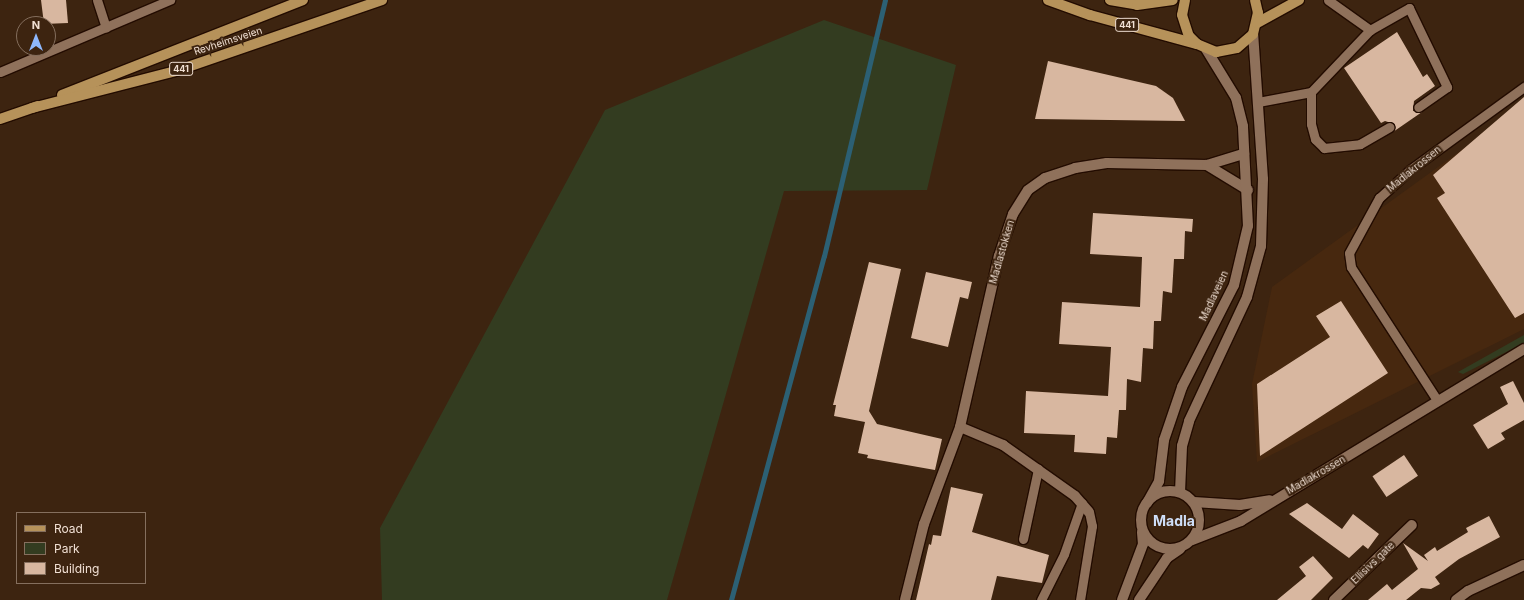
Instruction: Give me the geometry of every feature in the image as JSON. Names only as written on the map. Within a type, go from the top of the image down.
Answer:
[{"type":"main road","name":"Revheimsveien","points":[[0,119],[32,108],[303,0]]},
{"type":"main road","name":"Revheimsveien","points":[[32,108],[176,71],[382,0]]},
{"type":"main road","name":"441","points":[[1110,0],[1137,5],[1173,0]]},
{"type":"main road","name":"441","points":[[1185,0],[1182,15],[1184,26],[1197,44]]},
{"type":"main road","name":"441","points":[[1053,2],[1197,44],[1216,52],[1237,48],[1253,34],[1257,23],[1255,0]]},
{"type":"main road","points":[[1257,23],[1299,0]]},
{"type":"street","points":[[1180,492],[1182,446],[1189,421],[1201,390],[1246,297],[1262,246],[1262,179],[1253,34]]},
{"type":"street","name":"Madlaveien","points":[[1147,503],[1159,481],[1164,440],[1182,387],[1234,285],[1248,226],[1248,190],[1243,126],[1236,98],[1206,49]]},
{"type":"street","name":"Madlastokken","points":[[905,600],[924,524],[960,427],[999,256],[1013,214],[1028,190],[1045,178],[1075,168],[1107,163],[1207,164],[1244,154]]},
{"type":"street","points":[[1207,164],[1248,190]]},
{"type":"street","name":"Madlakrossen","points":[[1192,540],[1241,521],[1437,400],[1524,349]]},
{"type":"street","points":[[960,427],[1003,445],[1038,469],[1082,504],[1089,512]]},
{"type":"street","points":[[1122,600],[1143,544],[1142,512],[1147,503],[1160,493],[1180,492],[1194,502],[1200,521],[1192,540],[1167,558],[1139,600]]},
{"type":"street","name":"Madlakrossen","points":[[1194,502],[1240,505],[1276,499]]},
{"type":"street","name":"Ellisivs gate","points":[[1334,600],[1412,525]]},
{"type":"street","points":[[1142,528],[1156,546],[1172,550],[1182,548]]},
{"type":"street","points":[[1456,600],[1468,591],[1524,565]]},
{"type":"lane","points":[[97,0],[106,28]]},
{"type":"lane","points":[[0,72],[170,0]]},
{"type":"lane","points":[[1328,0],[1370,30]]},
{"type":"lane","points":[[1258,102],[1311,92],[1370,30],[1410,4],[1430,54],[1446,87],[1418,107]]},
{"type":"lane","name":"Madlakrossen","points":[[1437,400],[1351,267],[1349,253],[1379,198],[1411,169],[1524,87]]},
{"type":"lane","points":[[1311,92],[1311,124],[1315,139],[1324,148],[1360,144],[1389,127]]},
{"type":"lane","points":[[1023,539],[1038,469]]},
{"type":"lane","points":[[1041,600],[1064,554],[1082,504]]},
{"type":"lane","points":[[1080,600],[1092,526],[1089,512]]},
{"type":"shaded area","points":[[1524,105],[1524,329],[1257,462],[1252,384],[1272,287]]},
{"type":"green space","points":[[824,20],[956,65],[927,190],[784,191],[667,600],[382,600],[380,528],[605,110]]},
{"type":"green space","points":[[1524,335],[1524,343],[1463,374],[1458,372]]},
{"type":"building","points":[[41,0],[66,0],[68,23],[56,24],[56,16],[43,16]]},
{"type":"building","points":[[1397,32],[1423,77],[1427,74],[1435,86],[1414,101],[1413,111],[1422,112],[1393,132],[1394,124],[1385,121],[1381,123],[1344,68]]},
{"type":"building","points":[[1048,61],[1156,86],[1173,98],[1185,121],[1035,119]]},
{"type":"building","points":[[1524,97],[1524,313],[1515,318],[1437,198],[1445,193],[1433,175]]},
{"type":"building","points":[[1093,213],[1193,219],[1192,232],[1185,231],[1184,259],[1174,259],[1172,293],[1163,291],[1161,321],[1154,321],[1153,349],[1143,348],[1141,382],[1127,379],[1126,410],[1119,410],[1117,438],[1107,437],[1106,454],[1074,452],[1075,435],[1024,433],[1026,391],[1108,396],[1111,347],[1059,344],[1062,302],[1140,307],[1142,257],[1090,254]]},
{"type":"building","points":[[869,262],[901,269],[869,411],[877,424],[942,439],[935,470],[867,458],[868,455],[858,453],[865,422],[834,416],[836,405],[833,405]]},
{"type":"building","points":[[926,272],[972,282],[968,299],[960,297],[948,347],[911,338]]},
{"type":"building","points":[[1341,301],[1388,373],[1260,456],[1257,384],[1330,337],[1316,316]]},
{"type":"building","points":[[1513,381],[1524,403],[1524,420],[1501,433],[1505,439],[1488,449],[1473,425],[1508,404],[1500,387]]},
{"type":"building","points":[[1404,455],[1418,476],[1386,497],[1372,476]]},
{"type":"building","points":[[951,487],[983,494],[972,532],[1049,555],[1042,583],[997,576],[991,600],[916,600],[929,544],[931,545],[933,535],[941,536]]},
{"type":"building","points":[[1307,503],[1342,529],[1353,514],[1379,534],[1368,549],[1363,545],[1349,558],[1289,514]]},
{"type":"building","points":[[1489,516],[1500,537],[1459,559],[1435,577],[1440,584],[1431,589],[1421,588],[1406,600],[1368,600],[1387,584],[1392,590],[1418,569],[1403,543],[1428,561],[1424,555],[1435,547],[1437,551],[1468,532],[1466,528]]},
{"type":"building","points":[[1313,556],[1333,578],[1311,600],[1277,600],[1306,576],[1299,567]]},
{"type":"waterway","points":[[731,600],[824,256],[885,0]]},
{"type":"district","name":"Madla","points":[[1174,521]]}]
